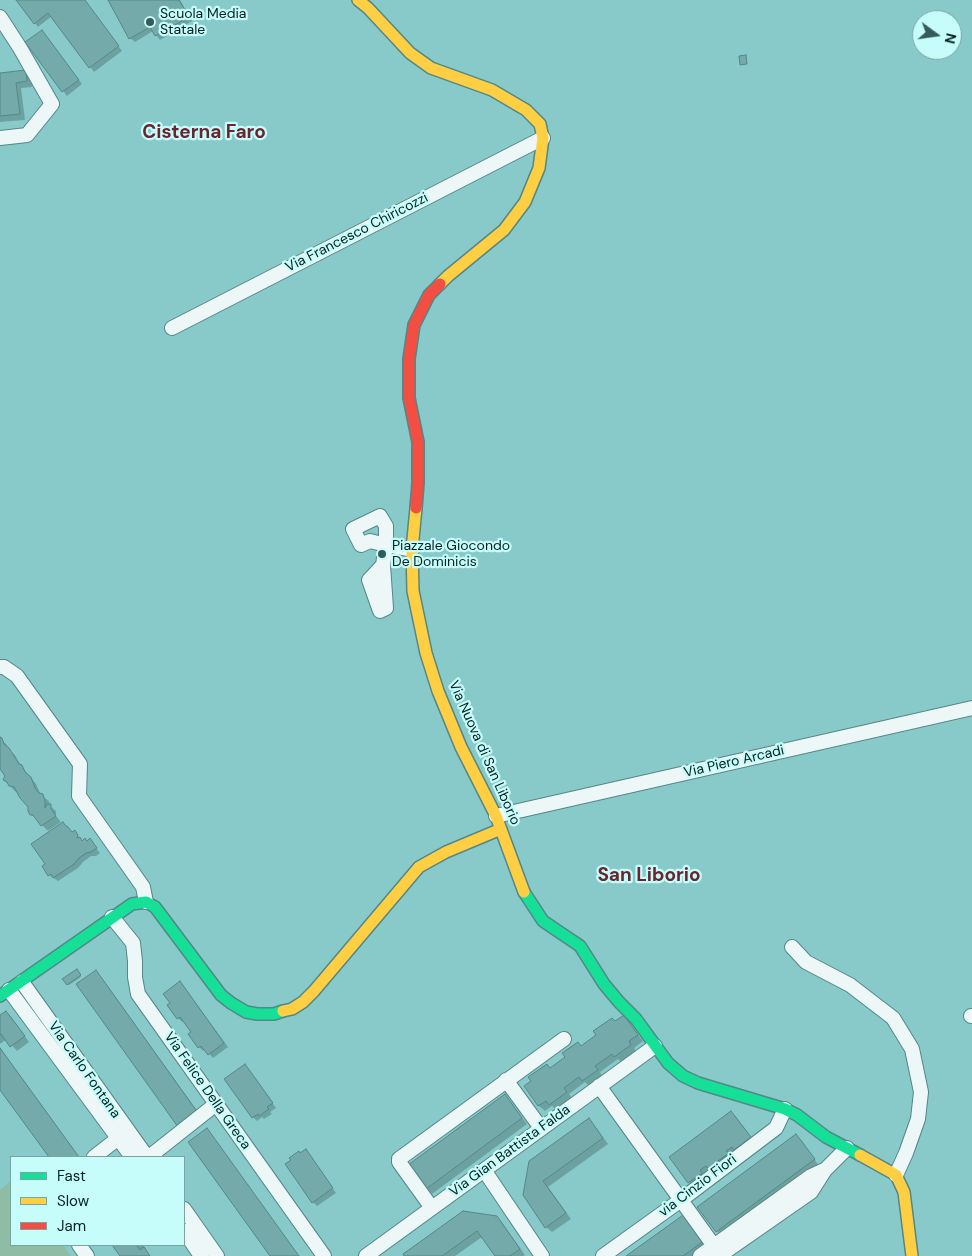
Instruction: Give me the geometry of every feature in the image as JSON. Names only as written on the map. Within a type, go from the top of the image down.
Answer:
[{"type":"street","points":[[358,0],[368,8],[410,53],[431,68],[492,90],[526,110],[540,124],[543,138]]},
{"type":"street","points":[[0,17],[7,38],[52,104],[27,135],[0,138]]},
{"type":"street","name":"Via Francesco Chiricozzi","points":[[172,328],[543,138]]},
{"type":"street","name":"Via Nuova di San Liborio","points":[[543,138],[539,168],[525,202],[504,230],[448,276],[429,295],[414,326],[409,359],[409,398],[418,442],[418,483],[412,550],[413,591],[426,653],[438,691],[461,747],[499,822],[525,895],[543,921],[580,946],[604,984],[636,1019],[668,1063],[682,1076],[698,1083],[785,1109],[797,1115],[826,1137],[896,1175]]},
{"type":"street","points":[[383,565],[386,544],[412,550]]},
{"type":"street","points":[[0,668],[4,667],[18,676],[80,764],[79,796],[144,887],[146,902]]},
{"type":"street","name":"Via Piero Arcadi","points":[[499,822],[972,708]]},
{"type":"street","points":[[4,993],[132,904],[146,902],[155,906],[221,995],[231,1004],[246,1012],[258,1014],[274,1014],[292,1009],[303,1002],[420,868],[499,822]]},
{"type":"street","name":"Via Felice Della Greca","points":[[112,917],[133,943],[138,994],[324,1256]]},
{"type":"street","points":[[792,946],[806,962],[850,985],[893,1018],[912,1049],[921,1092],[918,1119],[896,1175],[904,1192],[912,1256]]},
{"type":"street","name":"Via Carlo Fontana","points":[[22,982],[123,1135],[132,1156]]},
{"type":"street","name":"Via Carlo Fontana","points":[[4,993],[123,1135],[147,1156]]},
{"type":"street","points":[[432,1208],[399,1162],[399,1159],[564,1039]]},
{"type":"street","name":"Via Gian Battista Falda","points":[[366,1256],[655,1046]]},
{"type":"street","points":[[506,1080],[541,1128]]},
{"type":"street","points":[[599,1086],[716,1251]]},
{"type":"street","points":[[149,1156],[216,1104]]},
{"type":"street","name":"via Cinzio Fiori","points":[[603,1256],[776,1128],[785,1109]]},
{"type":"street","points":[[95,1156],[123,1135]]},
{"type":"street","points":[[700,1256],[716,1251],[811,1192],[825,1170],[847,1148]]},
{"type":"street","points":[[484,1170],[542,1256]]},
{"type":"street","points":[[185,1210],[217,1256]]},
{"type":"street","points":[[185,1232],[201,1256]]},
{"type":"green space","points":[[10,1182],[10,1246],[64,1246],[71,1256],[0,1256],[0,1190]]},
{"type":"building","points":[[16,0],[85,0],[119,46],[89,68],[48,13],[34,24]]},
{"type":"building","name":"Scuola Media Statale","points":[[108,0],[179,0],[189,17],[155,36],[150,27],[129,39]]},
{"type":"building","points":[[42,30],[79,80],[62,92],[25,42]]},
{"type":"building","points":[[746,55],[747,64],[740,65],[739,56]]},
{"type":"building","points":[[26,70],[27,81],[16,83],[20,114],[0,116],[0,73]]},
{"type":"building","points":[[0,737],[19,764],[22,765],[25,772],[31,777],[35,788],[39,793],[43,794],[45,808],[47,804],[51,804],[51,809],[56,816],[41,826],[33,815],[30,815],[28,807],[14,787],[9,786],[3,780],[5,776],[0,769]]},
{"type":"building","points":[[63,822],[72,832],[75,830],[78,835],[77,838],[80,837],[82,841],[85,838],[87,841],[90,838],[97,848],[86,853],[74,864],[53,878],[51,874],[48,876],[42,866],[45,864],[31,844]]},
{"type":"building","points":[[77,969],[81,975],[67,985],[62,979]]},
{"type":"building","points":[[96,970],[198,1113],[178,1127],[76,984]]},
{"type":"building","points":[[180,981],[224,1043],[208,1055],[201,1046],[198,1048],[188,1034],[191,1032],[180,1017],[177,1019],[167,1005],[170,1003],[163,994]]},
{"type":"building","points":[[6,1011],[25,1036],[10,1047],[0,1035],[0,1015]]},
{"type":"building","points":[[624,1015],[638,1035],[629,1041],[631,1045],[614,1057],[612,1054],[595,1066],[598,1070],[582,1081],[579,1077],[564,1088],[567,1092],[549,1105],[546,1101],[538,1106],[524,1086],[531,1081],[528,1077],[547,1064],[550,1068],[565,1057],[562,1053],[578,1042],[581,1046],[596,1035],[593,1031],[612,1018],[615,1021]]},
{"type":"building","points":[[0,1048],[78,1156],[48,1156],[0,1090]]},
{"type":"building","points":[[245,1064],[273,1103],[267,1107],[269,1109],[259,1116],[258,1114],[252,1118],[224,1079]]},
{"type":"building","points":[[505,1094],[522,1118],[426,1189],[408,1165]]},
{"type":"building","points":[[731,1111],[751,1137],[734,1150],[732,1147],[726,1151],[729,1153],[708,1168],[706,1166],[700,1170],[702,1173],[688,1183],[669,1157]]},
{"type":"building","points":[[589,1118],[603,1138],[543,1181],[566,1213],[545,1228],[523,1195],[529,1161]]},
{"type":"building","points":[[207,1128],[299,1256],[270,1256],[188,1142]]},
{"type":"building","points":[[796,1134],[815,1159],[716,1232],[697,1207]]},
{"type":"building","points":[[306,1149],[333,1188],[312,1203],[285,1164],[291,1160],[289,1158],[299,1151],[300,1153]]},
{"type":"building","points":[[463,1211],[497,1216],[520,1249],[510,1256],[495,1256],[477,1231],[442,1256],[404,1256],[403,1254]]},
{"type":"building","points":[[686,1213],[705,1240],[683,1256],[626,1256]]},
{"type":"building","points":[[113,1246],[137,1246],[140,1250],[144,1247],[150,1256],[120,1256]]},
{"type":"traffic: fast","points":[[524,892],[543,921],[580,946],[604,984],[636,1019],[668,1063],[683,1076],[698,1083],[785,1109],[797,1115],[826,1137],[860,1155]]},
{"type":"traffic: fast","points":[[0,996],[132,904],[146,902],[155,907],[221,995],[231,1003],[246,1012],[257,1014],[274,1014],[283,1011]]},
{"type":"traffic: slow","points":[[358,0],[368,8],[410,53],[431,68],[492,90],[526,110],[540,124],[543,138],[539,168],[525,202],[504,230],[440,284]]},
{"type":"traffic: slow","points":[[416,508],[412,550],[413,591],[426,653],[438,691],[461,747],[496,816],[524,892]]},
{"type":"traffic: slow","points":[[283,1011],[292,1009],[303,1002],[314,991],[419,867],[446,852],[501,829]]},
{"type":"traffic: slow","points":[[860,1155],[896,1175],[904,1192],[912,1256]]},
{"type":"traffic: jam","points":[[416,508],[418,442],[409,398],[409,359],[414,325],[429,295],[440,284]]},
{"type":"place","name":"Scuola Media Statale","points":[[150,22]]},
{"type":"place","name":"Piazzale Giocondo De Dominicis","points":[[382,554]]},
{"type":"district","name":"Cisterna Faro","points":[[204,133]]},
{"type":"district","name":"San Liborio","points":[[649,876]]}]
